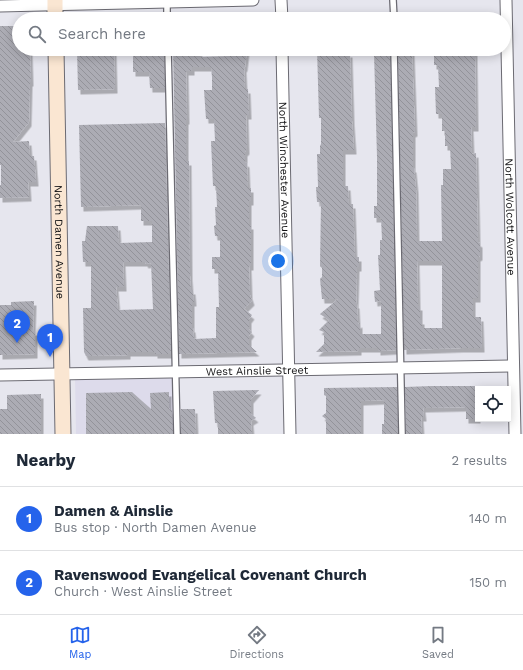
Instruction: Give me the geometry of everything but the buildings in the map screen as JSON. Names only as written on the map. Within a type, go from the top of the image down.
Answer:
[{"type":"main road","name":"North Damen Avenue","points":[[56,56],[64,434]]},
{"type":"street","points":[[0,6],[55,8],[167,1],[253,0]]},
{"type":"street","points":[[281,0],[282,12]]},
{"type":"street","name":"North Wolcott Avenue","points":[[506,0],[506,12]]},
{"type":"street","name":"North Winchester Avenue","points":[[282,56],[290,434]]},
{"type":"street","name":"North Wolcott Avenue","points":[[508,56],[516,366],[515,434]]},
{"type":"street","name":"West Ainslie Street","points":[[0,375],[516,366]]},
{"type":"lane","points":[[393,0],[394,12]]},
{"type":"lane","points":[[167,1],[167,12]]},
{"type":"lane","points":[[168,56],[177,434]]},
{"type":"lane","points":[[394,56],[402,434]]},
{"type":"shaded area","points":[[174,373],[175,434],[76,434],[75,375]]},
{"type":"place","name":"Ravenswood Evangelical Covenant Church","points":[[17,343]]},
{"type":"place","name":"Damen & Ainslie","points":[[50,357]]}]
